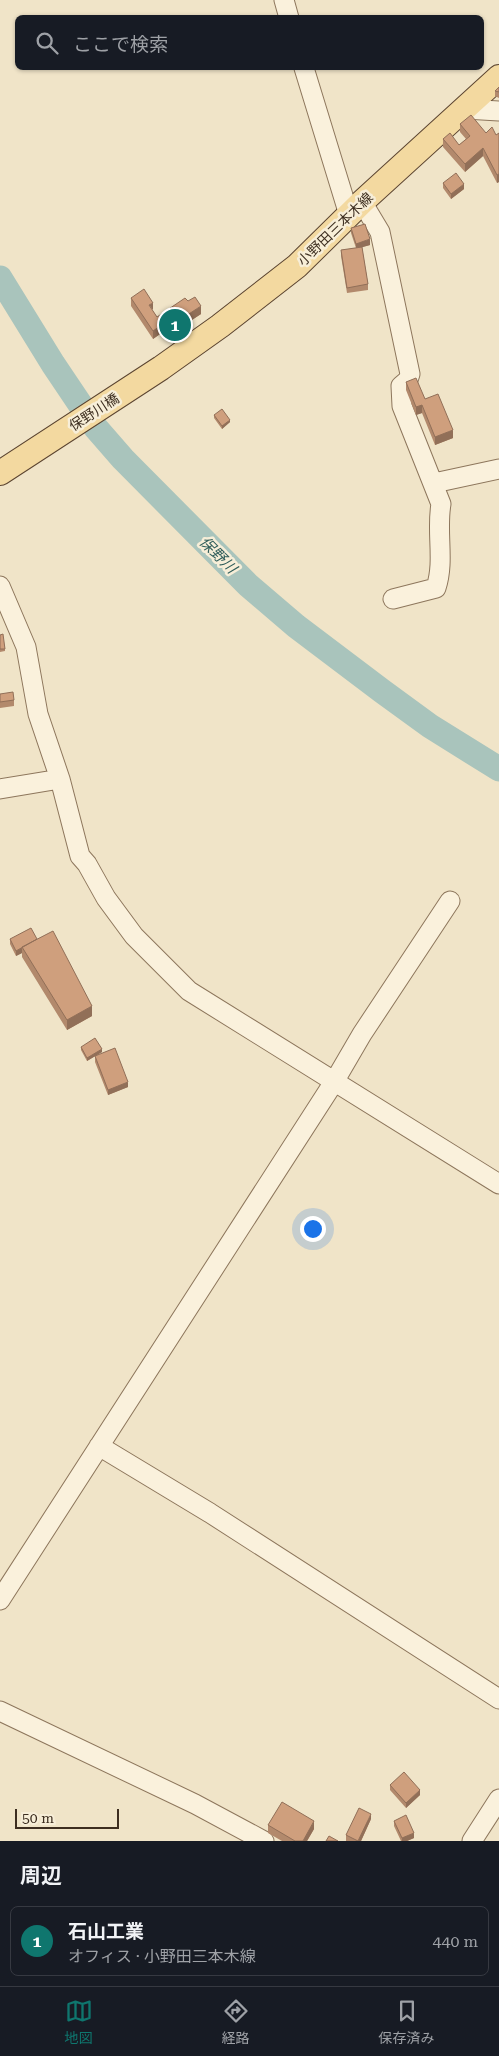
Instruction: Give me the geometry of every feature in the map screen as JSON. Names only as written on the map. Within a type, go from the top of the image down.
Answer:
[{"type":"main road","name":"小野田三本木線","points":[[161,368],[220,326],[297,266],[355,208],[499,77]]},
{"type":"main road","name":"保野川橋","points":[[0,473],[161,368]]},
{"type":"street","points":[[284,0],[288,15]]},
{"type":"street","points":[[305,70],[355,208],[380,232],[410,374],[408,380],[400,389],[402,406],[441,504],[438,519],[440,568],[436,588],[393,599]]},
{"type":"street","points":[[464,109],[499,111]]},
{"type":"street","points":[[434,483],[499,469]]},
{"type":"street","points":[[0,586],[26,647],[38,714],[60,779],[80,856],[87,864],[106,898],[134,936],[189,991],[499,1184]]},
{"type":"street","points":[[0,789],[60,779]]},
{"type":"street","points":[[0,1600],[334,1082],[362,1034],[450,901]]},
{"type":"street","points":[[99,1446],[210,1513],[499,1699]]},
{"type":"street","points":[[0,1711],[195,1804],[264,1841]]},
{"type":"street","points":[[472,1841],[499,1799]]},
{"type":"building","points":[[471,115],[486,133],[492,127],[496,135],[499,133],[499,174],[497,175],[483,148],[465,164],[443,139],[450,133],[459,145],[470,136],[460,124]]},
{"type":"building","points":[[456,173],[464,184],[451,194],[443,183]]},
{"type":"building","points":[[365,224],[370,239],[356,244],[351,228]]},
{"type":"building","points":[[362,247],[368,284],[347,288],[341,250]]},
{"type":"building","points":[[144,289],[153,303],[149,305],[157,317],[185,298],[188,301],[195,297],[201,306],[166,329],[163,324],[153,331],[131,298]]},
{"type":"building","points":[[416,378],[425,399],[438,394],[453,430],[435,437],[422,405],[416,407],[406,382]]},
{"type":"building","points":[[222,409],[230,420],[222,426],[214,415]]},
{"type":"building","points":[[3,634],[5,649],[0,649],[0,635]]},
{"type":"building","points":[[13,692],[14,700],[0,702],[0,694]]},
{"type":"building","points":[[31,928],[37,939],[16,951],[10,939]]},
{"type":"building","points":[[53,931],[92,1006],[67,1020],[22,947]]},
{"type":"building","points":[[95,1038],[102,1049],[87,1058],[81,1047]]},
{"type":"building","points":[[115,1048],[128,1082],[108,1090],[95,1056]]},
{"type":"building","points":[[404,1772],[420,1790],[406,1803],[390,1785]]},
{"type":"building","points":[[282,1802],[314,1821],[303,1841],[295,1841],[268,1825]]},
{"type":"building","points":[[359,1808],[371,1814],[358,1841],[346,1835]]},
{"type":"building","points":[[406,1815],[414,1833],[402,1838],[394,1821]]},
{"type":"building","points":[[329,1836],[338,1841],[326,1841]]},
{"type":"waterway","name":"保野川","points":[[0,278],[53,364],[96,428],[123,459],[248,585],[296,626],[382,691],[430,726],[499,769]]},
{"type":"place","name":"石山工業","points":[[175,325]]}]
